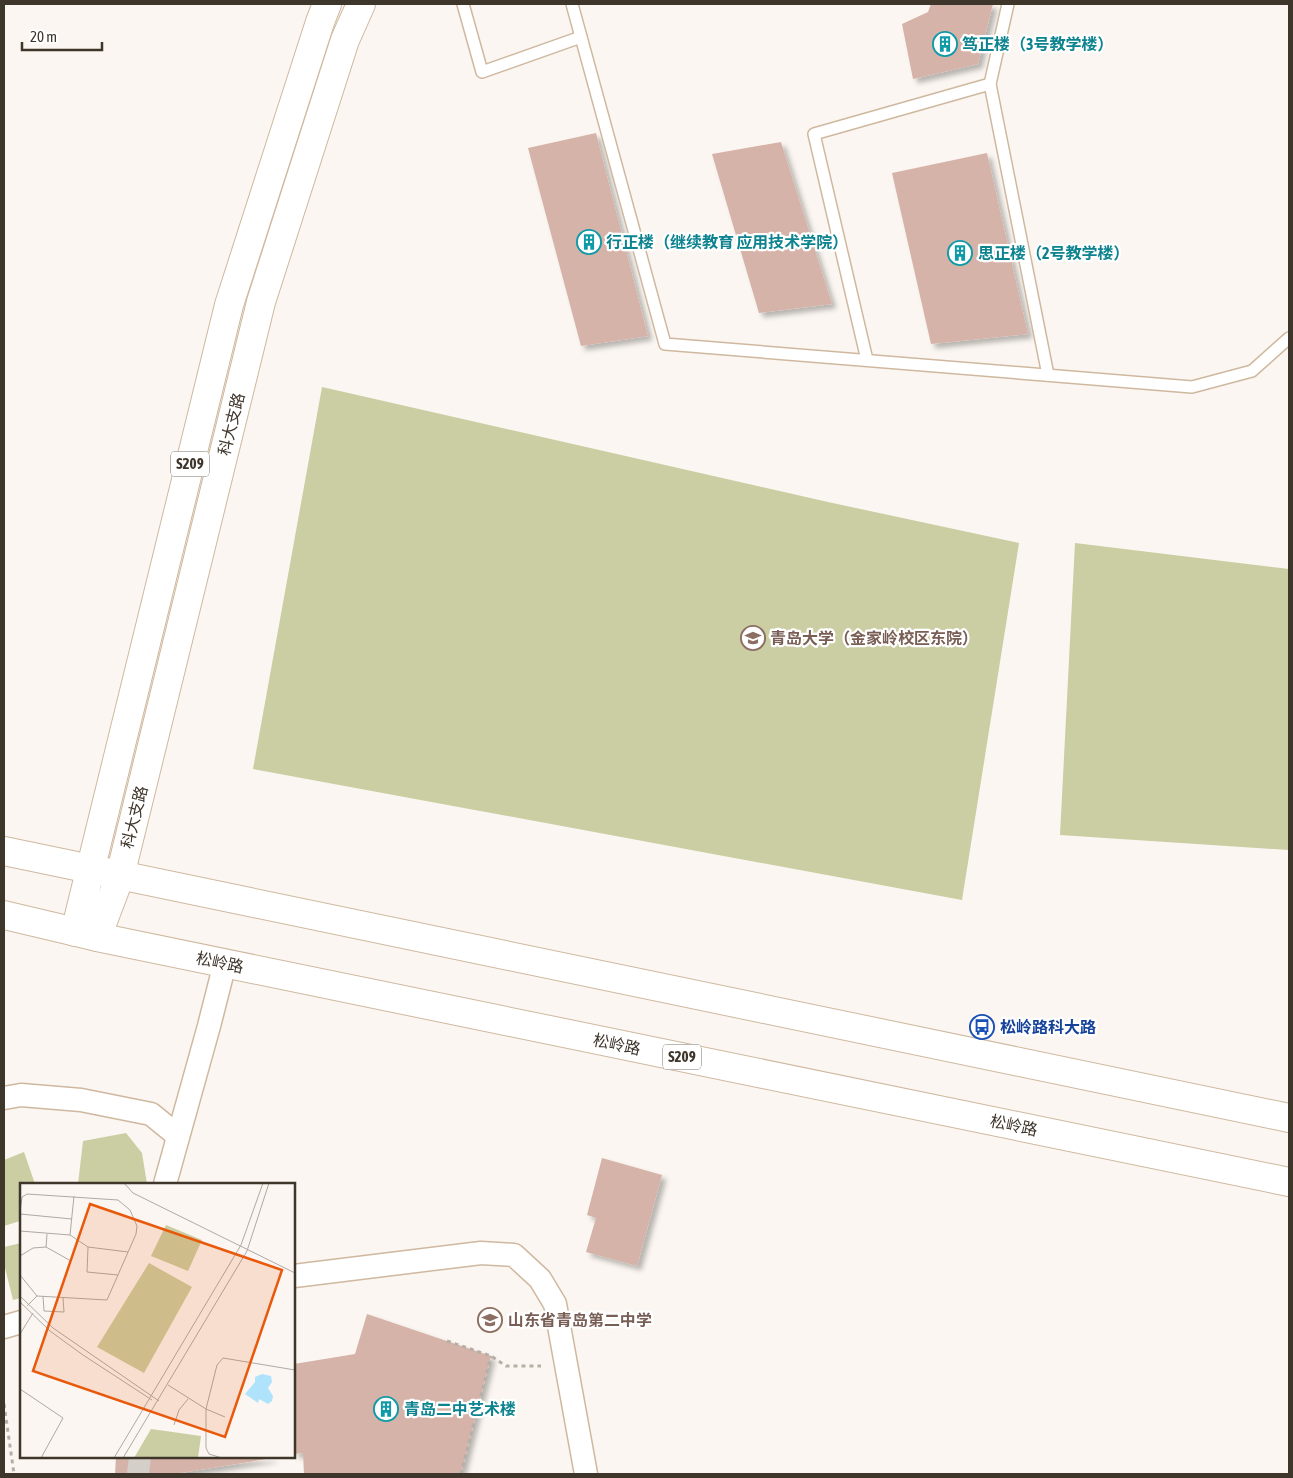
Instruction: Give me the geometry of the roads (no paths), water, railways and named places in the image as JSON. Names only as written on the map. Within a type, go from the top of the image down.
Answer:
[{"type":"main road","name":"科大支路","points":[[86,934],[89,870],[229,305],[316,31],[328,4]]},
{"type":"main road","name":"科大支路","points":[[86,934],[120,876],[262,302],[345,40],[361,4]]},
{"type":"main road","points":[[4,851],[1289,1118]]},
{"type":"main road","name":"松岭路","points":[[4,915],[225,963],[1289,1182]]},
{"type":"street","points":[[165,1183],[225,963]]},
{"type":"street","points":[[4,1098],[21,1095],[80,1100],[151,1114],[178,1136]]},
{"type":"street","points":[[295,1276],[480,1253],[514,1255],[540,1279],[555,1304],[586,1474]]},
{"type":"street","points":[[4,1327],[20,1322]]},
{"type":"lane","points":[[463,4],[482,72],[581,37]]},
{"type":"lane","points":[[572,4],[665,344],[1192,387],[1252,371],[1289,338]]},
{"type":"lane","points":[[1008,4],[990,84],[1048,375]]},
{"type":"lane","points":[[866,360],[814,134],[990,84]]},
{"type":"tunnel","points":[[138,1474],[140,1458]]},
{"type":"place","name":"笃正楼（3号教学楼）","points":[[945,44]]},
{"type":"place","name":"行正楼（继续教育 应用技术学院）","points":[[589,242]]},
{"type":"place","name":"思正楼（2号教学楼）","points":[[960,253]]},
{"type":"place","name":"青岛大学（金家岭校区东院）","points":[[753,638]]},
{"type":"place","name":"松岭路科大路","points":[[982,1027]]},
{"type":"place","name":"山东省青岛第二中学","points":[[490,1320]]},
{"type":"place","name":"青岛二中艺术楼","points":[[386,1409]]}]
